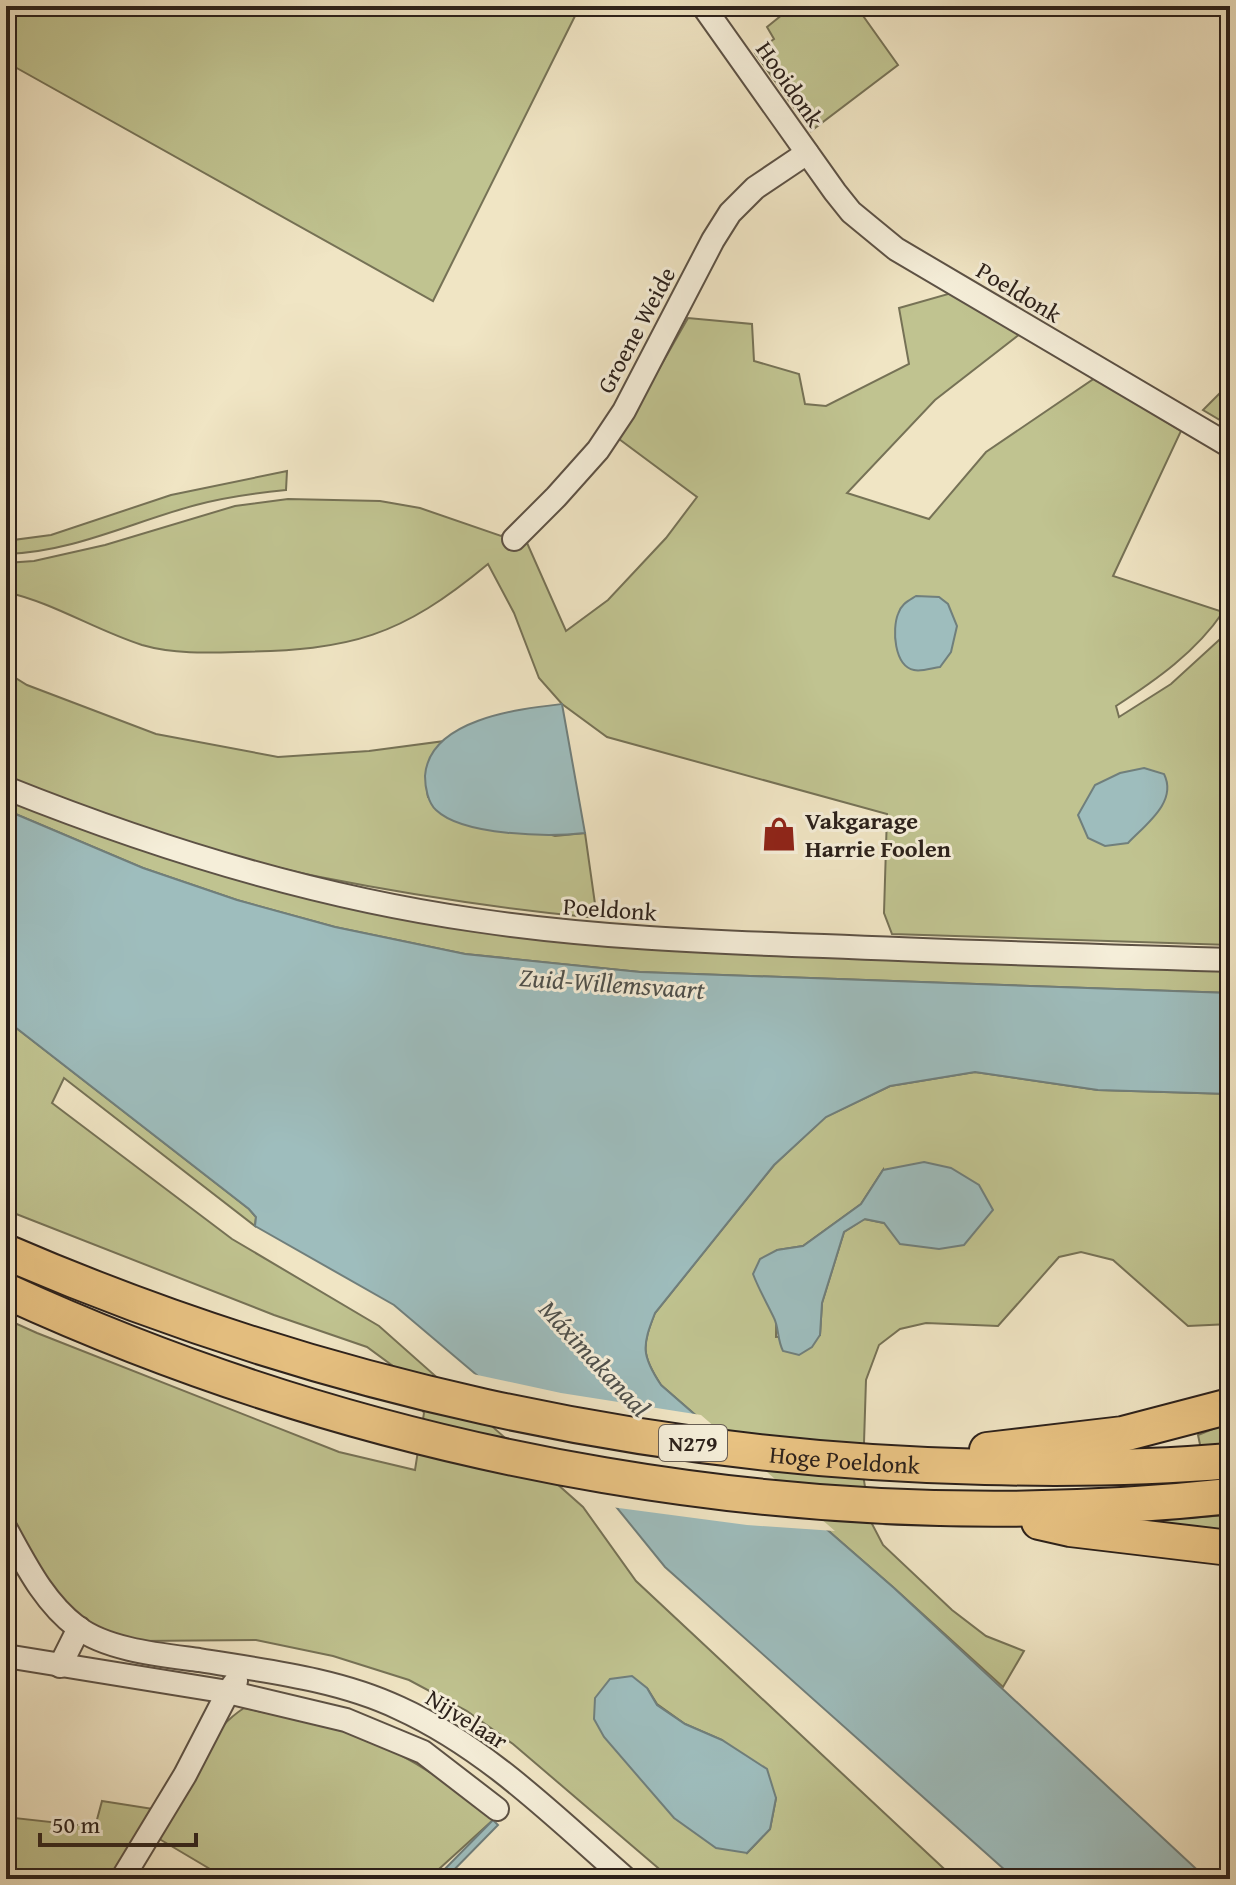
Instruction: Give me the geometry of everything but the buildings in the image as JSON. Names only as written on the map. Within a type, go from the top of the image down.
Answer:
[{"type":"highway","name":"Hoge Poeldonk","points":[[6,1252],[110,1294],[267,1350],[463,1401],[654,1438],[810,1458],[925,1467],[1145,1466],[1230,1461]]},
{"type":"highway","name":"Hoge Poeldonk","points":[[6,1291],[183,1364],[363,1423],[533,1460],[711,1491],[867,1506],[984,1509],[1230,1496]]},
{"type":"highway","name":"N279","points":[[925,1467],[976,1452],[1123,1434],[1230,1406]]},
{"type":"highway","name":"N279","points":[[984,1509],[1070,1529],[1230,1548]]},
{"type":"street","name":"Hooidonk","points":[[703,6],[807,153]]},
{"type":"street","name":"Poeldonk","points":[[807,153],[851,212],[896,249],[1230,446]]},
{"type":"street","name":"Groene Weide","points":[[514,539],[598,450],[624,411],[730,213],[755,188],[807,153]]},
{"type":"street","name":"Poeldonk","points":[[6,788],[71,814],[243,870],[471,920],[581,934],[731,943],[1230,960]]},
{"type":"street","name":"Nijvelaar","points":[[6,1529],[48,1601],[79,1628],[112,1643],[148,1652],[328,1684],[383,1702],[456,1737],[501,1770],[626,1879]]},
{"type":"street","points":[[60,1666],[79,1628]]},
{"type":"street","points":[[6,1656],[228,1692],[346,1720],[423,1752],[497,1809]]},
{"type":"street","points":[[122,1879],[185,1775],[228,1692],[247,1668]]},
{"type":"green space","points":[[6,6],[580,6],[433,301],[6,62]]},
{"type":"green space","points":[[793,6],[856,6],[898,65],[811,131],[755,53],[774,39],[767,27]]},
{"type":"green space","points":[[955,292],[1020,334],[935,400],[847,493],[929,519],[986,452],[1095,378],[1181,431],[1113,576],[1223,612],[1188,652],[1116,706],[1119,717],[1171,684],[1230,630],[1230,945],[892,934],[884,913],[887,814],[607,737],[562,704],[539,678],[514,613],[488,564],[428,608],[373,635],[344,643],[278,651],[202,653],[154,648],[6,592],[6,563],[34,561],[105,545],[235,506],[288,499],[380,501],[420,508],[501,536],[514,526],[524,536],[566,631],[608,600],[666,538],[697,497],[619,439],[688,318],[752,324],[754,361],[799,374],[805,404],[826,406],[909,364],[899,308]]},
{"type":"green space","points":[[1230,383],[1230,426],[1203,410]]},
{"type":"green space","points":[[287,471],[286,490],[207,502],[79,542],[6,554],[6,541],[51,535],[171,495]]},
{"type":"green space","points":[[6,672],[27,685],[156,734],[278,757],[369,751],[445,741],[428,766],[428,797],[555,836],[585,833],[597,918],[423,896],[280,868],[162,833],[6,780]]},
{"type":"green space","points":[[6,795],[470,925],[1230,968],[1230,993],[640,972],[465,954],[335,927],[237,900],[143,868],[6,810]]},
{"type":"green space","points":[[6,1020],[249,1209],[256,1217],[255,1226],[64,1078],[52,1103],[232,1239],[379,1326],[583,1507],[636,1581],[955,1879],[671,1879],[513,1744],[467,1711],[409,1680],[333,1656],[256,1640],[138,1641],[106,1633],[82,1619],[55,1593],[34,1564],[6,1509],[6,1319],[339,1452],[415,1470],[424,1413],[401,1372],[367,1347],[274,1315],[6,1210]],"holes":[[[647,1688],[657,1704],[685,1724],[722,1740],[776,1798],[770,1829],[747,1853]]]},
{"type":"green space","points":[[975,1072],[1098,1090],[1230,1094],[1230,1324],[1188,1326],[1113,1260],[1081,1252],[1059,1257],[998,1326],[926,1323],[900,1329],[879,1345],[866,1380],[863,1474],[870,1520],[883,1545],[952,1610],[986,1636],[1024,1651],[1003,1687],[661,1385],[647,1358],[646,1342],[655,1313],[774,1165],[825,1117],[890,1086]],"holes":[[[883,1170],[884,1223],[864,1219],[844,1232],[822,1303],[820,1335],[776,1337],[777,1250],[803,1246],[861,1204]]]},
{"type":"green space","points":[[1230,1422],[1230,1444],[1201,1449],[1198,1435]]},
{"type":"green space","points":[[1230,1515],[1230,1541],[1124,1522]]},
{"type":"green space","points":[[244,1708],[338,1730],[385,1747],[434,1775],[493,1820],[428,1879],[227,1879],[156,1837],[204,1750],[215,1734]]},
{"type":"green space","points":[[102,1801],[153,1809],[129,1851],[107,1879],[6,1879],[6,1817],[95,1827]]},
{"type":"water","points":[[916,596],[939,597],[948,604],[957,626],[951,652],[940,667],[914,670],[907,667],[896,646],[898,614],[903,605]]},
{"type":"water","points":[[562,704],[585,833],[550,835],[486,830],[449,819],[433,807],[425,776],[430,757],[442,741],[479,720],[523,709]]},
{"type":"water","points":[[1144,768],[1164,774],[1167,784],[1167,794],[1151,821],[1128,843],[1105,846],[1088,838],[1078,815],[1095,785],[1120,773]]},
{"type":"water","points":[[6,810],[143,868],[237,900],[335,927],[465,954],[640,972],[1230,993],[1230,1094],[1098,1090],[975,1072],[890,1086],[826,1117],[774,1165],[655,1313],[646,1342],[647,1358],[661,1385],[894,1588],[1207,1879],[1015,1879],[665,1567],[609,1498],[498,1393],[394,1305],[255,1226],[256,1217],[249,1209],[6,1020]]},
{"type":"water","points":[[924,1162],[951,1168],[979,1185],[993,1210],[964,1245],[939,1249],[900,1244],[884,1223],[865,1219],[844,1232],[822,1303],[820,1335],[812,1347],[799,1355],[783,1351],[776,1322],[753,1274],[760,1259],[777,1250],[803,1246],[861,1204],[883,1170]]},
{"type":"water","points":[[632,1676],[647,1688],[657,1705],[685,1724],[722,1740],[767,1769],[776,1798],[770,1829],[747,1853],[716,1848],[674,1818],[604,1737],[594,1719],[595,1698],[610,1679]]},
{"type":"water","points":[[493,1820],[498,1825],[445,1879],[435,1879]]},
{"type":"pier","points":[[468,1373],[561,1393],[701,1415],[835,1531],[747,1525],[611,1507]]},
{"type":"place","name":"Vakgarage Harrie Foolen","points":[[779,834]]},
{"type":"water label","name":"Zuid-Willemsvaart","points":[[612,983]]},
{"type":"water label","name":"Máximakanaal","points":[[595,1358]]}]
